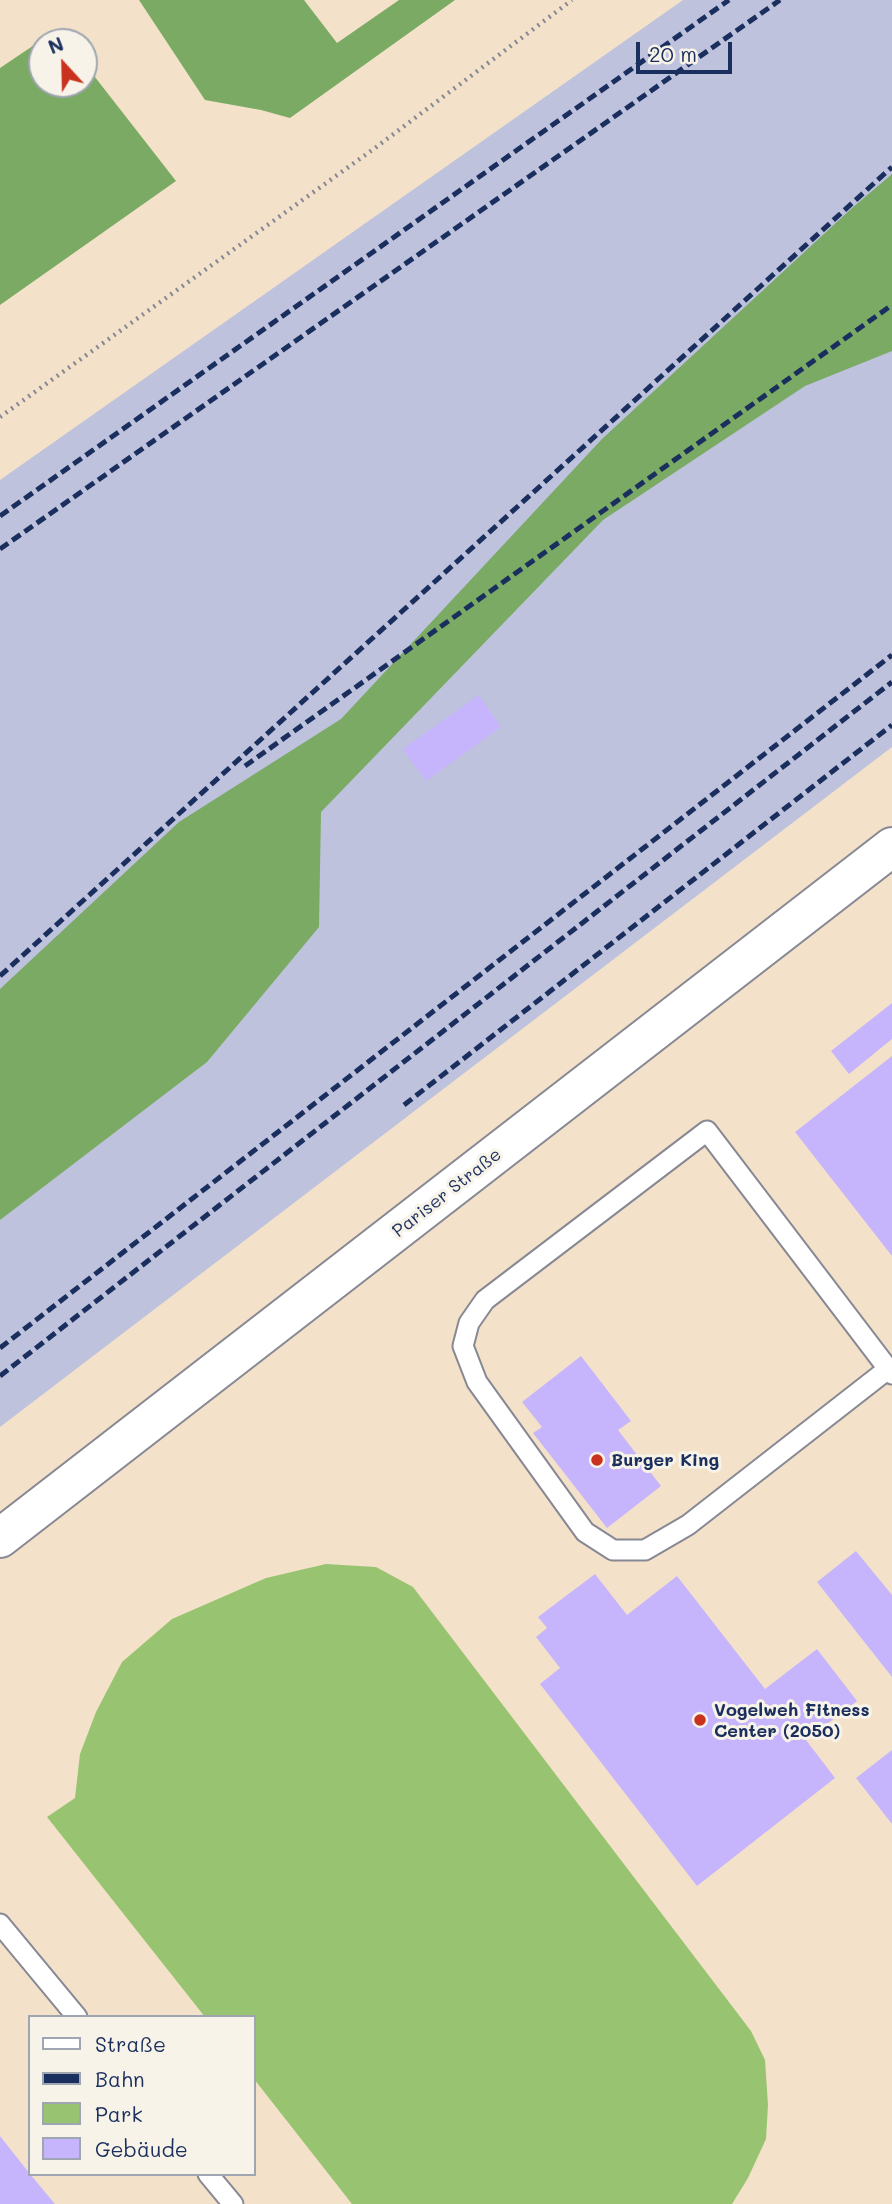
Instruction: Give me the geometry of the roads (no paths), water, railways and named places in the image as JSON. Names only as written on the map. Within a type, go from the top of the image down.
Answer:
[{"type":"main road","name":"Pariser Straße","points":[[0,1538],[892,847]]},
{"type":"lane","points":[[707,1131],[890,1371],[688,1525],[645,1550],[613,1550],[585,1532],[477,1382],[463,1346],[469,1323],[485,1300],[707,1131]]},
{"type":"lane","points":[[0,1924],[75,2015]]},
{"type":"lane","points":[[210,2176],[233,2204]]},
{"type":"railway","points":[[0,516],[729,0]]},
{"type":"railway","points":[[0,549],[780,0]]},
{"type":"railway","points":[[0,976],[892,167]]},
{"type":"railway","points":[[245,766],[892,305]]},
{"type":"railway","points":[[0,1348],[892,655]]},
{"type":"railway","points":[[0,1376],[892,682]]},
{"type":"railway","points":[[404,1105],[892,725]]},
{"type":"place","name":"Burger King","points":[[597,1460]]},
{"type":"place","name":"Vogelweh Fitness Center (2050)","points":[[700,1720]]}]
